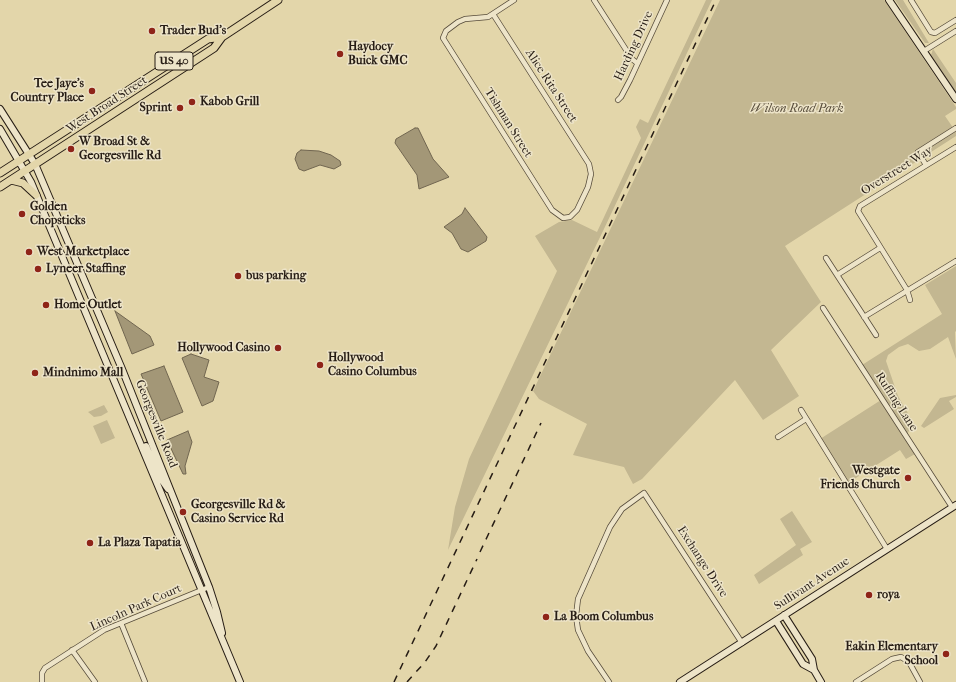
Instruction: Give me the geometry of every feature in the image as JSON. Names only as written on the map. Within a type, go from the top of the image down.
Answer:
[{"type":"main road","name":"West Broad Street","points":[[0,187],[214,48],[222,37],[278,0]]},
{"type":"main road","points":[[889,0],[956,99]]},
{"type":"main road","name":"West Broad Street","points":[[0,173],[208,39],[222,37]]},
{"type":"main road","name":"Georgesville Road","points":[[0,109],[35,164],[122,370],[209,587],[217,612],[223,640]]},
{"type":"main road","name":"Georgesville Road","points":[[0,129],[20,160],[36,195],[240,682]]},
{"type":"main road","points":[[11,180],[23,183],[36,195]]},
{"type":"main road","points":[[138,438],[144,442],[159,476],[175,500]]},
{"type":"main road","name":"Sullivant Avenue","points":[[680,682],[954,506]]},
{"type":"main road","points":[[784,615],[812,659],[814,670],[821,682]]},
{"type":"main road","points":[[776,621],[803,664],[814,670]]},
{"type":"street","points":[[493,14],[514,0]]},
{"type":"street","points":[[594,0],[632,59],[637,63]]},
{"type":"street","name":"Harding Drive","points":[[618,100],[621,97],[667,0]]},
{"type":"street","points":[[911,0],[931,32],[935,33],[956,20]]},
{"type":"street","name":"Tishman Street","points":[[493,14],[483,18],[465,19],[448,29],[444,34],[445,42],[544,199],[552,210],[563,218]]},
{"type":"street","name":"Alice Rita Street","points":[[493,14],[590,169],[591,179],[577,210],[570,217],[563,218]]},
{"type":"street","points":[[924,51],[956,31]]},
{"type":"street","points":[[926,165],[918,152],[956,128]]},
{"type":"street","name":"Overstreet Way","points":[[910,300],[907,290],[858,211],[860,206],[956,147]]},
{"type":"street","points":[[837,275],[880,248]]},
{"type":"street","points":[[826,258],[876,335]]},
{"type":"street","points":[[864,317],[956,261]]},
{"type":"street","name":"Ruffing Lane","points":[[823,308],[954,506]]},
{"type":"street","points":[[801,410],[887,549]]},
{"type":"street","points":[[778,437],[806,418]]},
{"type":"street","name":"Exchange Drive","points":[[609,682],[588,651],[578,630],[576,616],[578,599],[614,521],[622,509],[644,492],[742,643]]},
{"type":"street","name":"Lincoln Park Court","points":[[42,682],[43,670],[104,630],[209,587]]},
{"type":"street","points":[[121,623],[145,682]]},
{"type":"street","points":[[72,650],[95,682]]},
{"type":"street","points":[[856,682],[892,659],[903,657],[909,662],[920,682]]},
{"type":"green space","points":[[706,0],[712,0],[603,231],[448,550],[455,507],[469,459],[557,271],[535,236],[559,222],[572,220],[597,232],[641,138],[636,127],[640,119],[648,123]]},
{"type":"green space","name":"Wilson Road Park","points":[[720,0],[884,0],[956,107],[956,109],[945,116],[956,132],[956,136],[785,246],[821,302],[771,350],[799,396],[763,420],[735,380],[642,479],[633,484],[624,467],[573,455],[587,424],[539,399],[533,391]]},
{"type":"green space","points":[[895,0],[903,0],[929,43],[925,43]]},
{"type":"green space","points":[[933,49],[956,83],[956,92],[931,55]]},
{"type":"green space","points":[[956,266],[956,359],[948,337],[930,349],[919,351],[908,344],[899,347],[888,355],[886,361],[898,396],[913,422],[907,435],[862,365],[942,314],[925,285]]},
{"type":"green space","points":[[956,395],[956,397],[949,401],[954,409],[924,428],[921,426],[940,398]]},
{"type":"green space","points":[[881,400],[915,454],[906,459],[900,450],[848,483],[820,439]]},
{"type":"green space","points":[[104,405],[108,412],[101,416],[94,417],[88,412]]},
{"type":"green space","points":[[107,420],[115,438],[101,444],[93,426]]},
{"type":"green space","points":[[792,511],[812,542],[800,549],[803,555],[759,584],[754,575],[796,545],[780,519]]},
{"type":"shaded area","points":[[415,128],[418,128],[433,159],[449,177],[419,189],[417,175],[395,143],[396,139]]},
{"type":"shaded area","points":[[301,150],[319,151],[331,155],[340,161],[341,165],[334,169],[320,165],[304,171],[299,169],[295,159],[297,153]]},
{"type":"shaded area","points":[[465,208],[487,237],[486,241],[468,252],[461,249],[452,233],[444,227],[462,214]]},
{"type":"shaded area","points":[[115,311],[150,336],[154,345],[132,354]]},
{"type":"shaded area","points":[[191,354],[209,360],[204,377],[219,382],[213,401],[202,406],[182,358]]},
{"type":"shaded area","points":[[164,366],[183,412],[161,421],[141,374]]},
{"type":"shaded area","points":[[188,431],[192,442],[185,466],[186,474],[183,474],[167,440]]},
{"type":"railway","points":[[394,682],[716,0]]},
{"type":"railway","points":[[480,552],[541,423]]},
{"type":"railway","points":[[407,682],[425,662],[436,646],[477,559]]},
{"type":"place","name":"Trader Bud's","points":[[152,31]]},
{"type":"place","name":"Haydocy Buick GMC","points":[[340,54]]},
{"type":"place","name":"Tee Jaye's Country Place","points":[[92,91]]},
{"type":"place","name":"Kabob Grill","points":[[192,102]]},
{"type":"place","name":"Sprint","points":[[180,108]]},
{"type":"place","name":"W Broad St & Georgesville Rd","points":[[71,149]]},
{"type":"place","name":"Golden Chopsticks","points":[[22,214]]},
{"type":"place","name":"West Marketplace","points":[[29,252]]},
{"type":"place","name":"Lyneer Staffing","points":[[38,269]]},
{"type":"place","name":"bus parking","points":[[238,276]]},
{"type":"place","name":"Home Outlet","points":[[46,305]]},
{"type":"place","name":"Hollywood Casino","points":[[278,348]]},
{"type":"place","name":"Hollywood Casino Columbus","points":[[320,365]]},
{"type":"place","name":"Mindnimo Mall","points":[[35,373]]},
{"type":"place","name":"Westgate Friends Church","points":[[908,478]]},
{"type":"place","name":"Georgesville Rd & Casino Service Rd","points":[[183,512]]},
{"type":"place","name":"La Plaza Tapatia","points":[[90,543]]},
{"type":"place","name":"roya","points":[[869,595]]},
{"type":"place","name":"La Boom Columbus","points":[[546,617]]},
{"type":"place","name":"Eakin Elementary School","points":[[946,654]]}]
